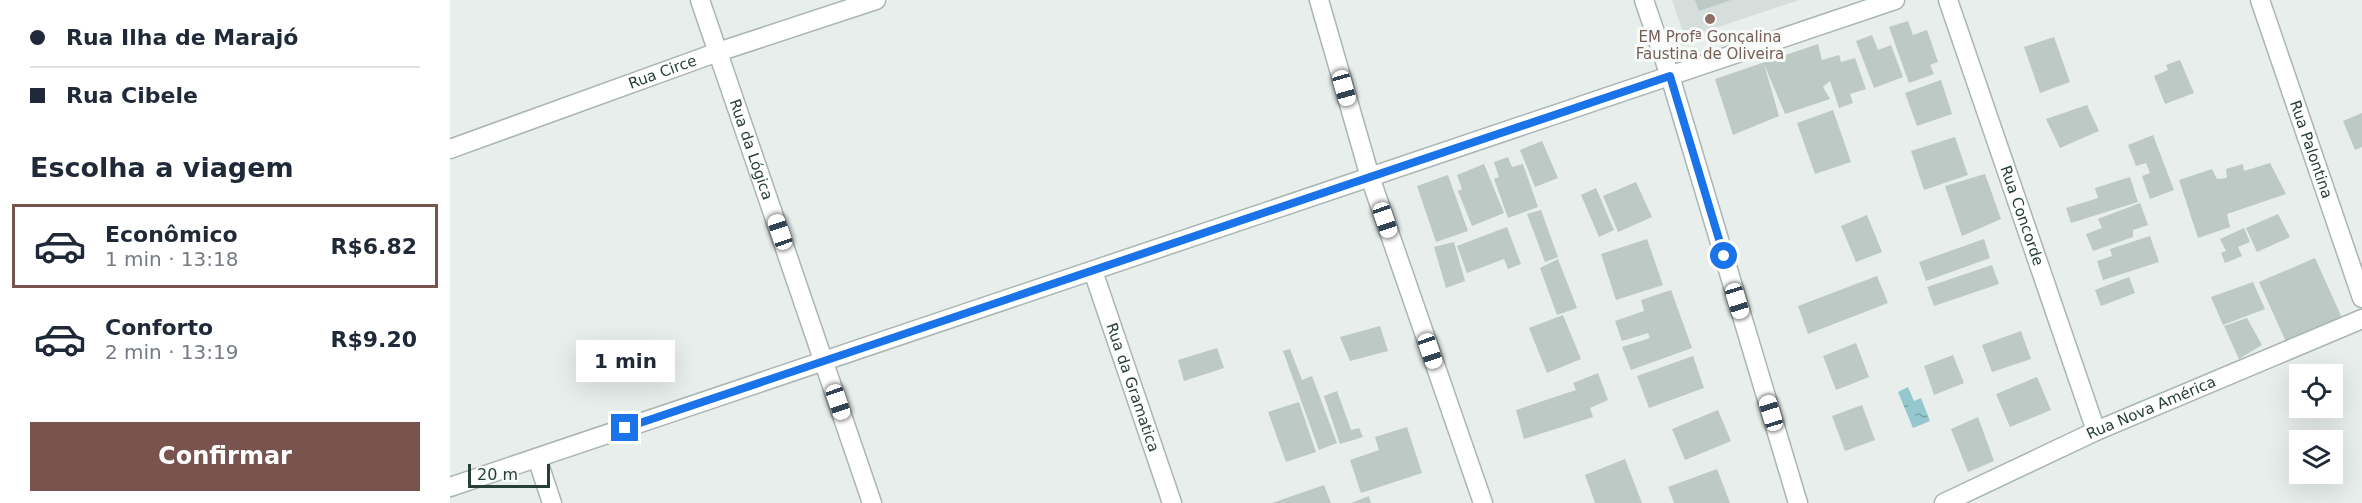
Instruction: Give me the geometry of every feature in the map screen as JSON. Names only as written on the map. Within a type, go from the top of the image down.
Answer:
[{"type":"street","name":"Rua da Lógica","points":[[700,0],[872,503]]},
{"type":"street","name":"Rua Circe","points":[[450,149],[718,52],[876,0]]},
{"type":"street","points":[[1319,0],[1370,177],[1483,503]]},
{"type":"street","points":[[1644,0],[1670,76],[1798,503]]},
{"type":"street","points":[[450,487],[1895,0]]},
{"type":"street","name":"Rua Concorde","points":[[1948,0],[2096,431]]},
{"type":"street","name":"Rua Palontina","points":[[2260,0],[2362,298]]},
{"type":"street","name":"Rua da Gramatica","points":[[1093,271],[1172,503]]},
{"type":"street","name":"Rua Nova América","points":[[1944,503],[2096,431],[2362,319]]},
{"type":"street","points":[[537,458],[552,503]]},
{"type":"shaded area","name":"EM Profª Gonçalina Faustina de Oliveira","points":[[1672,0],[1799,0],[1685,38]]},
{"type":"water","points":[[1908,387],[1914,401],[1921,398],[1930,421],[1913,428],[1898,392]]},
{"type":"building","points":[[1695,0],[1731,0],[1699,11]]},
{"type":"building","points":[[1908,21],[1913,35],[1927,30],[1938,62],[1930,65],[1934,74],[1909,83],[1889,27]]},
{"type":"building","points":[[1872,35],[1878,50],[1891,45],[1903,77],[1874,88],[1856,41]]},
{"type":"building","points":[[2054,37],[2070,82],[2040,93],[2024,47]]},
{"type":"building","points":[[1818,44],[1822,60],[1839,55],[1841,62],[1855,58],[1866,89],[1850,94],[1853,103],[1839,108],[1830,81],[1823,87],[1830,99],[1785,114],[1764,64],[1779,116],[1733,135],[1715,79]]},
{"type":"building","points":[[2180,60],[2194,93],[2165,104],[2154,76],[2168,70],[2166,65]]},
{"type":"building","points":[[1941,80],[1952,114],[1917,126],[1905,93]]},
{"type":"building","points":[[2087,105],[2099,131],[2060,148],[2046,119]]},
{"type":"building","points":[[1833,110],[1851,162],[1815,174],[1797,123]]},
{"type":"building","points":[[2362,113],[2362,147],[2355,150],[2343,121]]},
{"type":"building","points":[[2153,135],[2174,190],[2150,199],[2142,176],[2150,173],[2146,163],[2136,166],[2128,145]]},
{"type":"building","points":[[1955,137],[1968,175],[1924,190],[1911,151]]},
{"type":"building","points":[[1542,141],[1558,178],[1535,187],[1520,150]]},
{"type":"building","points":[[1508,157],[1512,167],[1523,164],[1538,207],[1508,218],[1494,179],[1499,177],[1494,162]]},
{"type":"building","points":[[2270,163],[2286,194],[2227,214],[2230,227],[2198,238],[2179,180],[2212,169],[2217,179],[2227,178],[2226,169],[2243,164],[2244,171]]},
{"type":"building","points":[[1484,164],[1504,213],[1472,226],[1458,191],[1462,189],[1457,175]]},
{"type":"building","points":[[1985,174],[2001,219],[1962,236],[1945,186]]},
{"type":"building","points":[[1448,175],[1468,231],[1436,242],[1417,186]]},
{"type":"building","points":[[2130,177],[2138,202],[2071,223],[2066,208],[2098,198],[2095,188]]},
{"type":"building","points":[[1636,182],[1652,217],[1618,232],[1603,196]]},
{"type":"building","points":[[1596,188],[1614,230],[1599,237],[1581,195]]},
{"type":"building","points":[[2140,203],[2148,225],[2133,230],[2133,237],[2093,251],[2086,234],[2102,228],[2098,219]]},
{"type":"building","points":[[1541,210],[1558,257],[1545,262],[1527,214]]},
{"type":"building","points":[[2278,214],[2290,237],[2257,252],[2246,228]]},
{"type":"building","points":[[1867,215],[1882,252],[1856,262],[1841,226]]},
{"type":"building","points":[[1507,227],[1521,264],[1508,269],[1504,259],[1467,273],[1457,246]]},
{"type":"building","points":[[2244,228],[2250,242],[2238,247],[2242,256],[2225,263],[2221,253],[2226,251],[2220,239]]},
{"type":"building","points":[[2150,236],[2159,262],[2103,280],[2097,261],[2112,256],[2110,249]]},
{"type":"building","points":[[1647,239],[1663,285],[1616,300],[1601,254]]},
{"type":"building","points":[[1984,239],[1990,258],[1926,281],[1919,262]]},
{"type":"building","points":[[1454,242],[1465,281],[1446,288],[1434,247]]},
{"type":"building","points":[[2315,258],[2343,320],[2287,344],[2259,282]]},
{"type":"building","points":[[1558,259],[1577,308],[1557,315],[1540,268]]},
{"type":"building","points":[[1992,265],[1999,284],[1934,306],[1927,287]]},
{"type":"building","points":[[1877,276],[1888,303],[1808,334],[1798,306]]},
{"type":"building","points":[[2129,277],[2135,293],[2101,306],[2095,290]]},
{"type":"building","points":[[2253,282],[2265,309],[2223,325],[2211,297]]},
{"type":"building","points":[[1671,290],[1692,348],[1631,370],[1622,347],[1650,338],[1648,333],[1622,341],[1615,321],[1644,311],[1641,300]]},
{"type":"building","points":[[1563,315],[1581,359],[1547,373],[1529,328]]},
{"type":"building","points":[[2247,318],[2262,345],[2239,359],[2224,326]]},
{"type":"building","points":[[1380,326],[1388,351],[1350,361],[1340,337]]},
{"type":"building","points":[[2021,331],[2031,359],[1992,372],[1982,345]]},
{"type":"building","points":[[1856,343],[1869,377],[1836,390],[1823,356]]},
{"type":"building","points":[[1217,348],[1224,368],[1184,381],[1178,360]]},
{"type":"building","points":[[1290,349],[1302,380],[1312,376],[1337,443],[1319,450],[1283,351]]},
{"type":"building","points":[[1953,355],[1964,383],[1934,395],[1924,366]]},
{"type":"building","points":[[1693,356],[1704,388],[1649,408],[1637,376]]},
{"type":"building","points":[[1598,373],[1608,400],[1590,408],[1593,417],[1524,439],[1516,410],[1576,390],[1573,383]]},
{"type":"building","points":[[2037,377],[2051,410],[2010,427],[1996,394]]},
{"type":"building","points":[[1337,391],[1351,430],[1359,428],[1363,437],[1340,444],[1324,396]]},
{"type":"building","points":[[1299,402],[1316,452],[1286,462],[1268,412]]},
{"type":"building","points":[[1862,405],[1875,440],[1845,451],[1832,416]]},
{"type":"building","points":[[1718,410],[1731,441],[1685,460],[1672,429]]},
{"type":"building","points":[[1978,417],[1994,461],[1968,472],[1951,429]]},
{"type":"building","points":[[1407,427],[1422,473],[1361,493],[1350,460],[1379,450],[1375,437]]},
{"type":"building","points":[[1625,459],[1642,503],[1595,503],[1585,475]]},
{"type":"building","points":[[1717,469],[1730,503],[1674,503],[1668,487]]},
{"type":"building","points":[[1324,485],[1331,503],[1272,503]]},
{"type":"building","points":[[1369,496],[1371,503],[1351,503]]},
{"type":"place","name":"EM Profª Gonçalina Faustina de Oliveira","points":[[1710,19]]},
{"type":"route","points":[[625,428],[1670,76],[1724,256]]}]
